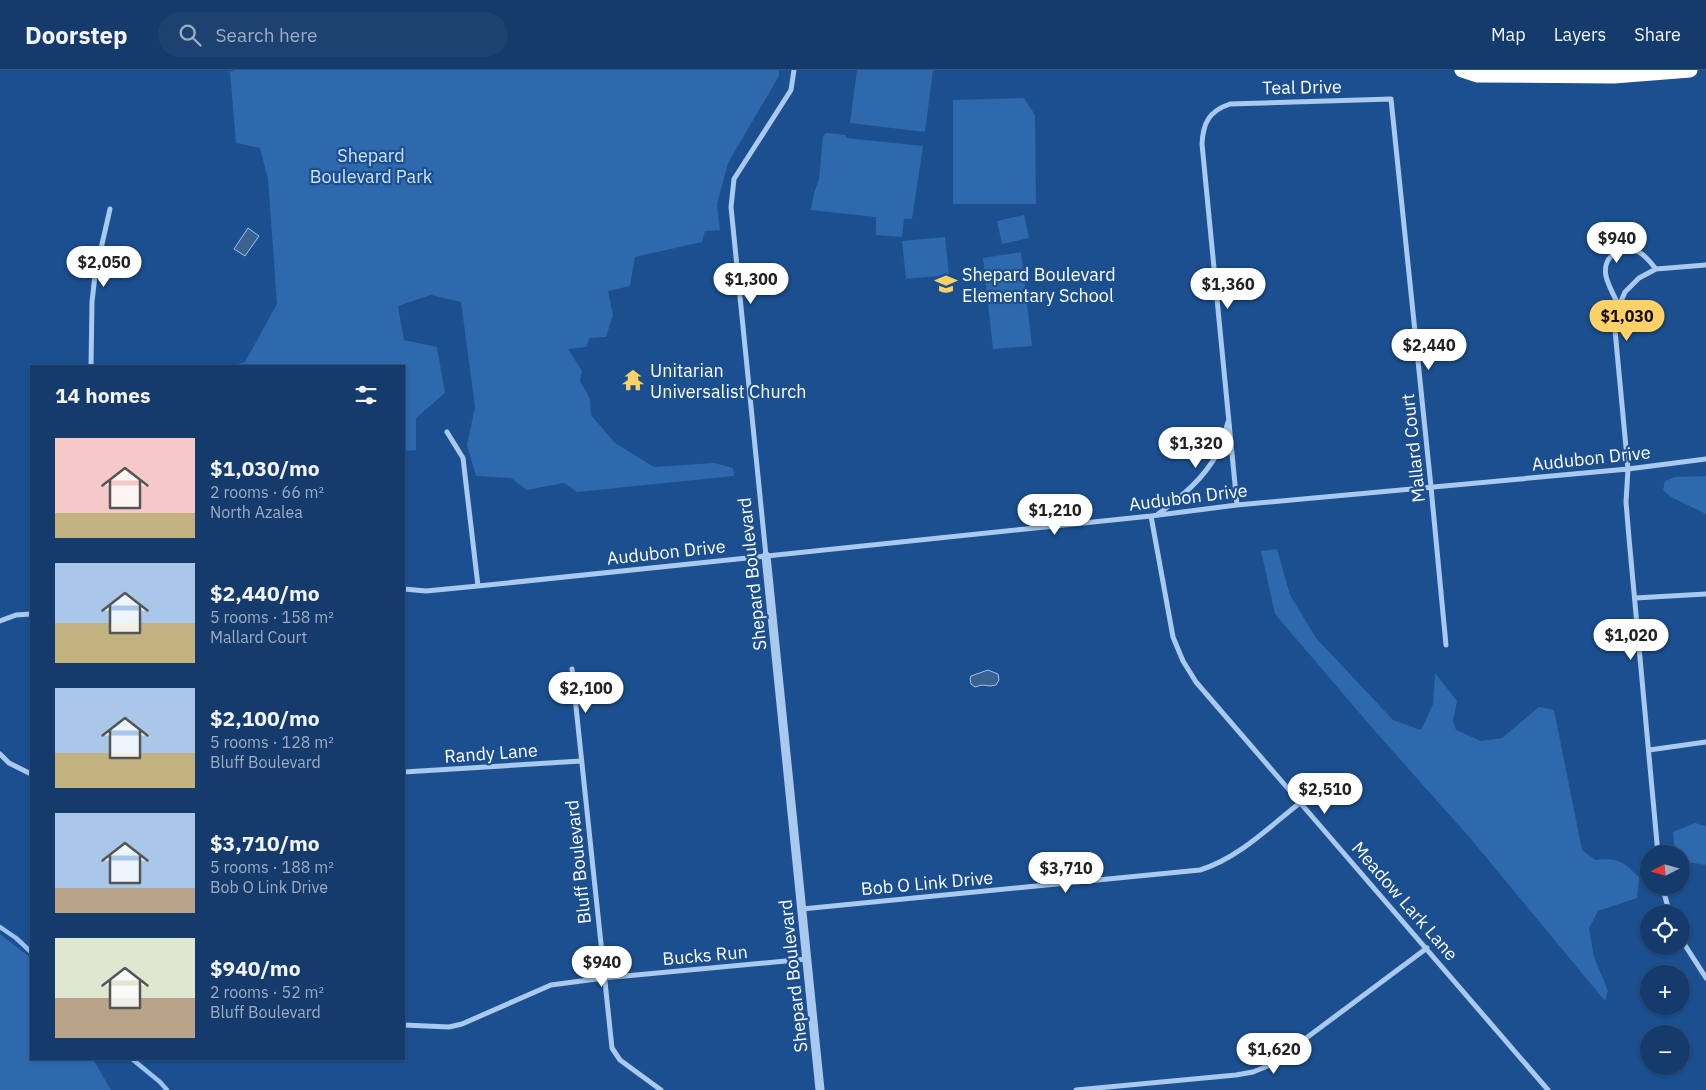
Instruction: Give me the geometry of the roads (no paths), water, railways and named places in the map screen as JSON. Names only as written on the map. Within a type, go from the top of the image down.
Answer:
[{"type":"highway","points":[[1462,70],[1476,75],[1604,76],[1690,70]]},
{"type":"street","name":"Shepard Boulevard","points":[[794,70],[791,90],[734,179],[730,207],[820,1090]]},
{"type":"street","name":"Teal Drive","points":[[1229,419],[1202,144],[1203,130],[1208,119],[1215,112],[1230,104],[1239,103],[1391,99]]},
{"type":"street","name":"Mallard Court","points":[[1391,99],[1432,487],[1446,645]]},
{"type":"street","points":[[91,365],[92,302],[95,275],[110,209]]},
{"type":"street","points":[[1619,306],[1606,275],[1608,261],[1611,256],[1620,249],[1629,249],[1641,253],[1656,269]]},
{"type":"street","points":[[1657,845],[1626,502],[1628,469],[1615,330],[1619,306],[1625,292],[1639,278],[1656,269],[1706,265]]},
{"type":"street","points":[[1229,419],[1237,505]]},
{"type":"street","points":[[1157,515],[1182,496],[1203,476],[1219,451],[1229,419]]},
{"type":"street","points":[[447,432],[464,458],[478,586]]},
{"type":"street","name":"Audubon Drive","points":[[405,590],[426,591],[478,586],[1151,516],[1237,505],[1628,469],[1706,459]]},
{"type":"street","name":"Meadow Lark Lane","points":[[1151,516],[1173,637],[1182,662],[1196,682],[1428,948],[1548,1090]]},
{"type":"street","points":[[1635,598],[1706,594]]},
{"type":"street","points":[[0,620],[16,615],[30,614]]},
{"type":"street","name":"Bluff Boulevard","points":[[572,669],[612,1048],[620,1060],[661,1090]]},
{"type":"street","points":[[1648,750],[1706,742]]},
{"type":"street","points":[[0,754],[9,763],[30,774]]},
{"type":"street","name":"Randy Lane","points":[[405,772],[581,761]]},
{"type":"street","name":"Bob O Link Drive","points":[[802,909],[1200,870],[1215,866],[1236,854],[1301,802]]},
{"type":"street","points":[[1076,1090],[1236,1075],[1270,1066],[1428,948]]},
{"type":"street","points":[[1690,953],[1706,978]]},
{"type":"street","name":"Bucks Run","points":[[405,1026],[449,1027],[462,1024],[551,985],[604,978],[807,959]]},
{"type":"waterway","points":[[0,927],[30,951]]},
{"type":"waterway","points":[[133,1060],[167,1090]]},
{"type":"place","name":"Shepard Boulevard Elementary School","points":[[946,284]]},
{"type":"place","name":"Unitarian Universalist Church","points":[[633,380]]},
{"type":"park label","name":"Shepard Boulevard Park","points":[[371,165]]}]
